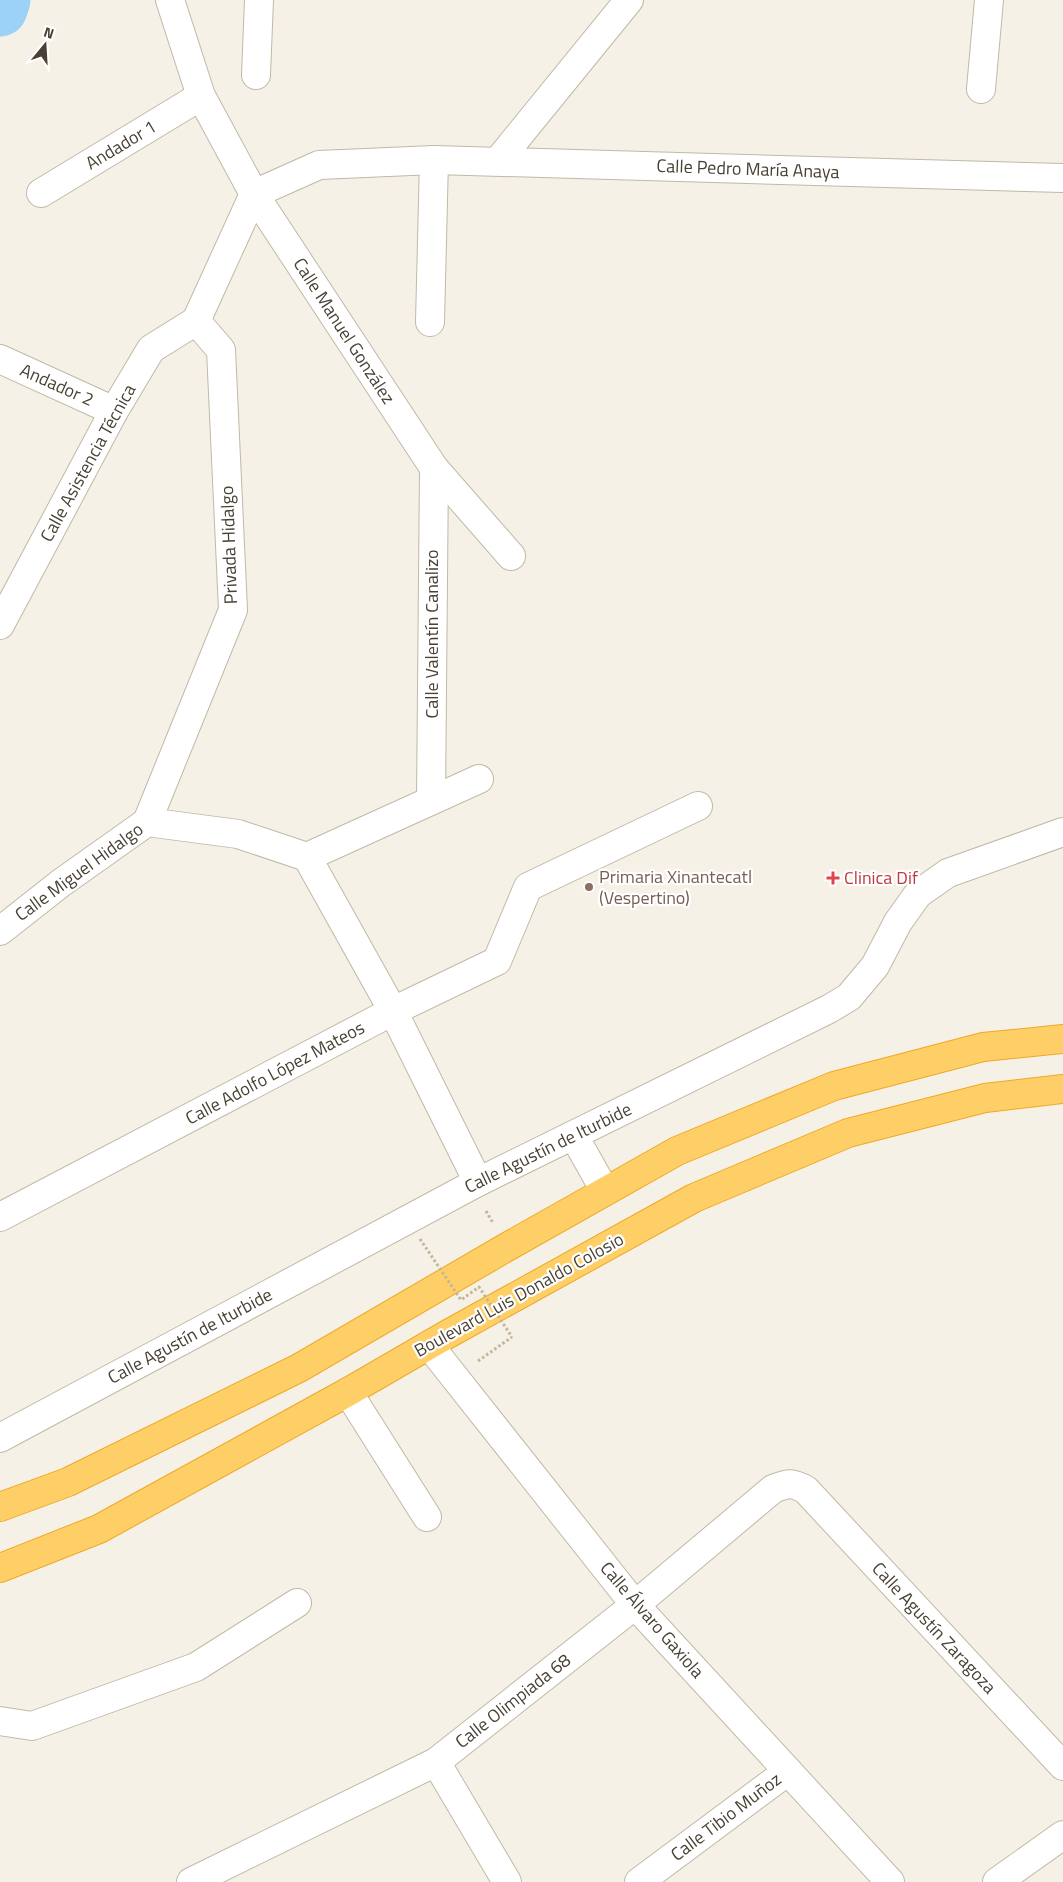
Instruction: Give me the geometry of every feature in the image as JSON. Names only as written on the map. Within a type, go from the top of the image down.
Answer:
[{"type":"highway","points":[[0,1507],[68,1482],[299,1368],[677,1151],[834,1086],[982,1047],[1063,1039]]},
{"type":"highway","name":"Boulevard Luis Donaldo Colosio","points":[[0,1568],[99,1529],[694,1198],[848,1133],[985,1098],[1063,1089]]},
{"type":"street","name":"Calle Manuel González","points":[[170,0],[201,96],[254,194],[434,468],[511,556]]},
{"type":"street","points":[[256,75],[259,0]]},
{"type":"street","points":[[498,161],[629,0]]},
{"type":"street","points":[[980,89],[989,0]]},
{"type":"street","name":"Andador 1","points":[[41,193],[201,96]]},
{"type":"street","points":[[430,322],[434,160]]},
{"type":"street","name":"Calle Pedro María Anaya","points":[[254,194],[319,165],[434,160],[1063,178]]},
{"type":"street","points":[[196,321],[254,194]]},
{"type":"street","name":"Calle Asistencia Técnica","points":[[0,625],[10,584],[151,349],[196,321]]},
{"type":"street","name":"Privada Hidalgo","points":[[147,822],[233,610],[221,350],[196,321]]},
{"type":"street","name":"Andador 2","points":[[0,359],[114,411]]},
{"type":"street","name":"Calle Valentín Canalizo","points":[[431,800],[434,468]]},
{"type":"street","points":[[478,1182],[392,1011],[307,856],[479,779]]},
{"type":"street","name":"Calle Adolfo López Mateos","points":[[0,1218],[392,1011],[497,961],[528,886],[698,806]]},
{"type":"street","name":"Calle Miguel Hidalgo","points":[[0,931],[147,822],[238,834],[307,856]]},
{"type":"street","name":"Calle Agustín de Iturbide","points":[[0,1438],[478,1182],[830,1009],[849,997],[875,966],[898,922],[918,894],[948,873],[1063,832]]},
{"type":"street","points":[[574,1136],[605,1191]]},
{"type":"street","name":"Calle Álvaro Gaxiola","points":[[429,1345],[634,1605],[890,1882]]},
{"type":"street","points":[[348,1392],[427,1517]]},
{"type":"street","name":"Calle Olimpiada 68","points":[[191,1882],[436,1762],[634,1605],[773,1489],[785,1484],[795,1484],[806,1490]]},
{"type":"street","name":"Calle Agustín Zaragoza","points":[[806,1490],[1063,1766]]},
{"type":"street","points":[[0,1722],[32,1726],[196,1667],[297,1603]]},
{"type":"street","points":[[436,1762],[507,1882]]},
{"type":"street","name":"Calle Tibio Muñoz","points":[[639,1882],[788,1771]]},
{"type":"street","points":[[997,1882],[1063,1836]]},
{"type":"path","points":[[478,1182],[483,1206],[508,1247]]},
{"type":"path","points":[[420,1239],[461,1300],[480,1286],[512,1337]]},
{"type":"waterway","points":[[0,9],[3,0]]},
{"type":"place","name":"Clinica Dif","points":[[833,878]]},
{"type":"place","name":"Primaria Xinantecatl (Vespertino)","points":[[589,887]]}]
